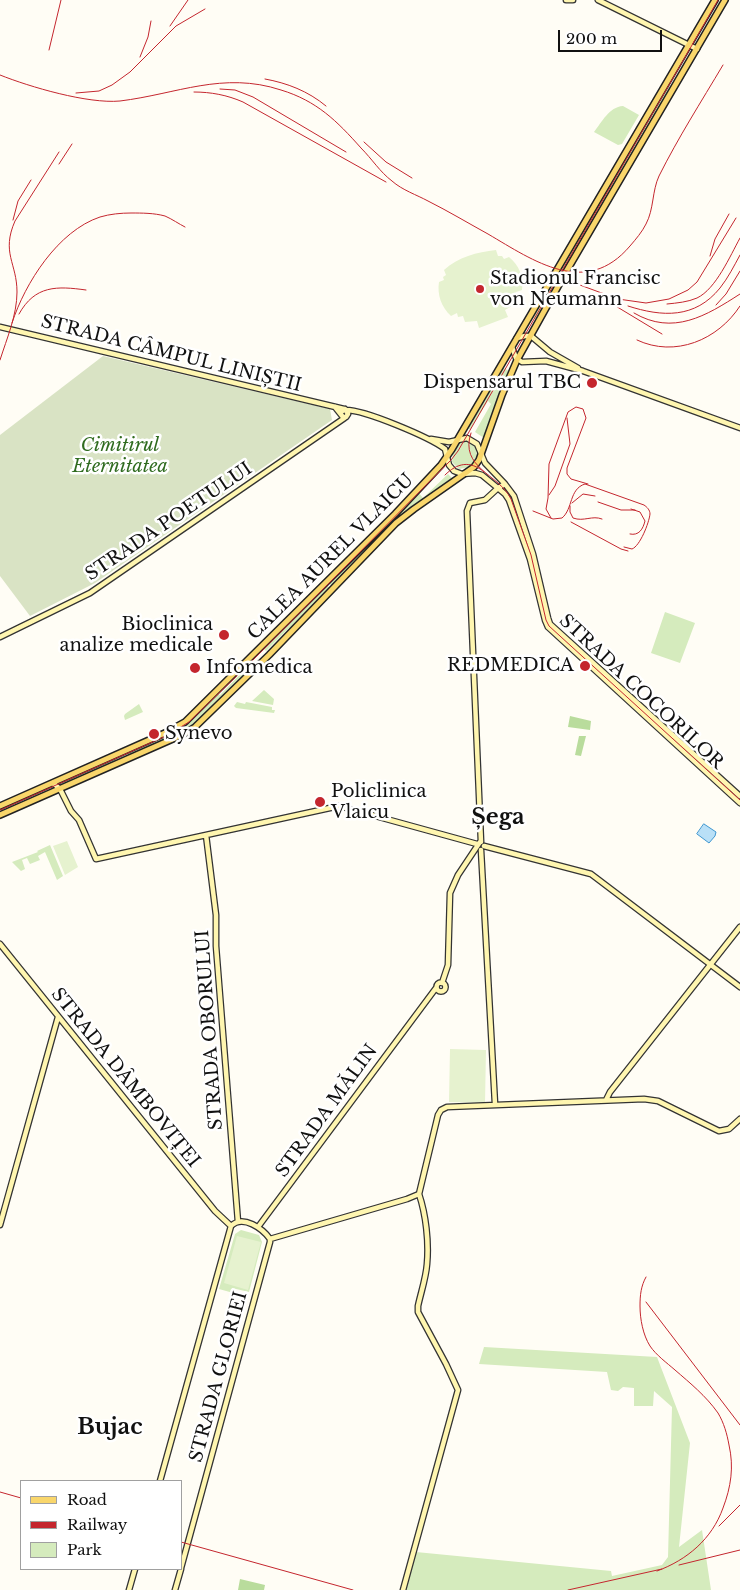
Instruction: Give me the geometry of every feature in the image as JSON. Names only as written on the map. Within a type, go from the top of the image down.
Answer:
[{"type":"main road","name":"CALEA AUREL VLAICU","points":[[0,806],[165,733],[185,722],[395,514],[447,456],[714,0]]},
{"type":"main road","name":"CALEA AUREL VLAICU","points":[[0,815],[184,734],[195,727],[269,655],[396,523],[429,498],[466,474],[478,463],[502,395],[518,360],[570,265],[726,0]]},
{"type":"street","points":[[566,0],[574,0]]},
{"type":"street","points":[[598,0],[697,49]]},
{"type":"street","name":"STRADA CÂMPUL LINIȘTII","points":[[0,327],[335,407],[344,413]]},
{"type":"street","points":[[517,338],[531,336],[550,352],[581,370]]},
{"type":"street","points":[[512,347],[518,360],[525,363],[546,361],[581,370],[740,428]]},
{"type":"street","name":"STRADA POETULUI","points":[[0,637],[90,593],[336,424],[344,413],[358,411],[427,438]]},
{"type":"street","points":[[427,438],[446,442],[465,438],[472,439],[481,452]]},
{"type":"street","points":[[427,438],[445,449],[452,470],[466,474]]},
{"type":"street","name":"STRADA COCORILOR","points":[[481,452],[485,463],[502,485],[510,500],[522,532],[544,620],[548,627],[740,803]]},
{"type":"street","name":"STRADA COCORILOR","points":[[466,474],[480,474],[502,485],[514,496],[528,539],[551,625],[740,796]]},
{"type":"street","points":[[495,1104],[480,846],[467,512],[470,503],[485,500],[502,485]]},
{"type":"street","points":[[53,783],[60,789],[71,811],[79,820],[96,859],[339,806],[480,846],[591,874],[740,987]]},
{"type":"street","name":"STRADA OBORULUI","points":[[206,835],[216,915],[216,954],[238,1222]]},
{"type":"street","points":[[442,983],[446,986],[444,991],[440,992],[436,988],[438,984],[442,983],[446,971],[450,893],[453,884],[473,851],[480,846]]},
{"type":"street","points":[[606,1100],[610,1092],[740,927]]},
{"type":"street","name":"STRADA DÂMBOVIȚEI","points":[[0,944],[215,1211],[231,1226]]},
{"type":"street","name":"STRADA MĂLIN","points":[[258,1227],[436,988]]},
{"type":"street","points":[[0,1226],[58,1017]]},
{"type":"street","points":[[403,1590],[458,1394],[457,1386],[418,1312],[428,1258],[423,1211],[419,1194],[438,1115],[441,1110],[449,1106],[654,1100],[719,1131],[729,1129],[740,1119]]},
{"type":"street","points":[[160,1480],[231,1226],[238,1222],[258,1227],[270,1238],[419,1194]]},
{"type":"street","name":"STRADA GLORIEI","points":[[182,1564],[270,1238]]},
{"type":"street","points":[[129,1590],[135,1570]]},
{"type":"street","name":"STRADA GLORIEI","points":[[175,1590],[180,1570]]},
{"type":"green space","points":[[666,85],[671,87],[564,270],[561,268]]},
{"type":"green space","points":[[623,106],[639,115],[622,144],[618,145],[594,132],[610,112]]},
{"type":"green space","name":"Stadionul Francisc von Neumann","points":[[496,250],[498,256],[502,256],[504,259],[509,257],[513,260],[522,280],[522,290],[516,292],[517,296],[513,298],[515,304],[505,310],[508,317],[479,328],[477,321],[465,322],[463,316],[458,317],[457,313],[451,316],[442,304],[439,296],[439,282],[444,280],[443,277],[446,275],[444,270],[449,265],[468,256]]},
{"type":"green space","points":[[557,277],[560,278],[537,320],[533,318]]},
{"type":"green space","name":"Cimitirul Eternitatea","points":[[103,356],[330,409],[332,420],[95,583],[30,616],[0,576],[0,435]]},
{"type":"green space","points":[[502,367],[509,371],[484,438],[475,432],[491,404],[488,401],[470,430],[468,428]]},
{"type":"green space","points":[[468,441],[476,446],[477,455],[470,467],[459,469],[452,462],[453,454],[459,443]]},
{"type":"green space","points":[[448,474],[452,478],[402,515],[332,586],[329,583],[417,491],[423,498]]},
{"type":"green space","points":[[326,585],[330,588],[266,651],[263,648]]},
{"type":"green space","points":[[665,612],[695,623],[680,663],[651,653]]},
{"type":"green space","points":[[243,671],[245,673],[212,709],[192,727],[129,755],[127,752],[189,722],[218,694],[220,695]]},
{"type":"green space","points":[[264,690],[274,699],[273,705],[252,701]]},
{"type":"green space","points":[[237,702],[272,707],[272,710],[275,710],[274,713],[236,708],[234,706]]},
{"type":"green space","points":[[139,704],[143,712],[125,720],[125,714]]},
{"type":"green space","points":[[570,716],[591,721],[590,730],[568,727]]},
{"type":"green space","points":[[579,736],[586,736],[581,756],[575,755]]},
{"type":"green space","points":[[115,757],[116,761],[65,784],[63,781]]},
{"type":"green space","points":[[67,841],[78,867],[65,875],[53,846]]},
{"type":"green space","points":[[50,845],[63,876],[57,880],[45,852],[38,856],[40,860],[30,864],[27,858],[22,860],[25,869],[21,871],[12,862],[38,852]]},
{"type":"green space","points":[[450,1049],[486,1050],[485,1103],[449,1102]]},
{"type":"green space","points":[[241,1230],[259,1235],[262,1242],[249,1292],[232,1288],[232,1291],[244,1296],[219,1289],[235,1234]]},
{"type":"green space","points":[[237,1236],[261,1242],[248,1290],[224,1283]]},
{"type":"green space","points":[[484,1347],[657,1357],[690,1443],[679,1547],[702,1530],[711,1590],[405,1590],[416,1552],[611,1571],[612,1576],[662,1565],[668,1557],[672,1407],[654,1391],[653,1406],[634,1406],[634,1388],[623,1387],[618,1391],[611,1390],[607,1372],[479,1364]]},
{"type":"green space","points":[[240,1579],[265,1585],[264,1590],[238,1590]]},
{"type":"water","points":[[704,824],[716,832],[709,843],[697,834]]},
{"type":"tram line","points":[[0,810],[166,736],[189,722],[451,460],[458,451],[718,0]]},
{"type":"tram line","points":[[551,518],[546,509],[549,464],[568,412],[576,407],[583,409],[586,418],[567,468],[567,474],[571,479],[588,484]]},
{"type":"tram line","points":[[549,495],[555,486],[570,444],[567,418]]},
{"type":"tram line","points":[[471,433],[470,455],[475,463],[498,483],[511,499],[531,555],[549,626],[740,800]]},
{"type":"tram line","points":[[445,475],[454,468],[464,464],[474,466],[484,472]]},
{"type":"tram line","points":[[533,511],[553,519],[562,518],[568,510],[576,490],[585,484],[644,505],[650,514],[644,534],[638,544],[632,549],[624,547]]},
{"type":"tram line","points":[[572,503],[583,494],[595,496]]},
{"type":"tram line","points":[[598,502],[621,510],[635,510]]},
{"type":"tram line","points":[[570,506],[573,518],[602,519]]},
{"type":"tram line","points":[[630,534],[636,534],[640,531],[645,521],[640,512],[631,509]]},
{"type":"tram line","points":[[571,522],[628,551]]},
{"type":"railway","points":[[49,50],[61,0]]},
{"type":"railway","points":[[170,26],[188,0]]},
{"type":"railway","points":[[76,93],[99,91],[112,85],[130,72],[176,26],[205,9]]},
{"type":"railway","points":[[140,57],[148,37],[151,21]]},
{"type":"railway","points":[[0,75],[59,94],[107,101],[141,98],[220,83],[260,85],[281,90],[305,100],[326,113],[384,174],[400,187],[443,209],[523,255],[560,270],[578,272],[596,270],[613,262],[641,233],[649,218],[659,176],[723,65]]},
{"type":"railway","points":[[265,79],[297,88],[326,106]]},
{"type":"railway","points":[[220,89],[235,90],[253,97],[346,152]]},
{"type":"railway","points":[[194,92],[219,94],[243,102],[386,182]]},
{"type":"railway","points":[[364,142],[386,162],[412,178]]},
{"type":"railway","points":[[59,164],[72,144]]},
{"type":"railway","points":[[0,360],[17,301],[15,273],[9,250],[11,232],[15,221],[59,152]]},
{"type":"railway","points":[[13,220],[18,201],[31,180]]},
{"type":"railway","points":[[12,323],[25,292],[45,260],[70,234],[85,224],[108,215],[144,213],[165,216],[185,227]]},
{"type":"railway","points":[[710,256],[715,239],[729,214]]},
{"type":"railway","points":[[551,272],[569,281],[618,299],[646,303],[669,299],[688,290],[697,282],[736,218]]},
{"type":"railway","points":[[667,304],[690,300],[704,294],[722,271],[740,238]]},
{"type":"railway","points":[[628,306],[653,312],[677,313],[700,305],[720,288],[740,255]]},
{"type":"railway","points":[[716,305],[726,294],[740,271]]},
{"type":"railway","points":[[19,314],[32,297],[48,290],[56,288],[86,290]]},
{"type":"railway","points":[[634,313],[648,320],[676,323],[702,316],[740,294]]},
{"type":"railway","points":[[604,299],[662,334]]},
{"type":"railway","points":[[637,340],[651,345],[666,347],[694,342],[720,328],[740,306]]},
{"type":"railway","points":[[646,1277],[641,1291],[640,1306],[645,1337],[655,1353],[698,1390],[718,1413],[731,1453],[731,1477],[728,1492],[723,1508],[712,1529],[705,1539],[688,1554],[657,1571]]},
{"type":"railway","points":[[646,1302],[740,1425]]},
{"type":"railway","points":[[0,1492],[20,1498]]},
{"type":"railway","points":[[719,1526],[740,1505]]},
{"type":"railway","points":[[182,1542],[353,1590]]},
{"type":"railway","points":[[679,1565],[740,1550]]},
{"type":"railway","points":[[568,1590],[662,1569]]},
{"type":"place","name":"Stadionul Francisc von Neumann","points":[[480,289]]},
{"type":"place","name":"Dispensarul TBC","points":[[592,383]]},
{"type":"place","name":"Bioclinica analize medicale","points":[[224,635]]},
{"type":"place","name":"REDMEDICA","points":[[585,666]]},
{"type":"place","name":"Infomedica","points":[[195,668]]},
{"type":"place","name":"Synevo","points":[[154,734]]},
{"type":"place","name":"Policlinica Vlaicu","points":[[320,802]]},
{"type":"district","name":"Șega","points":[[498,818]]},
{"type":"district","name":"Bujac","points":[[110,1428]]}]
